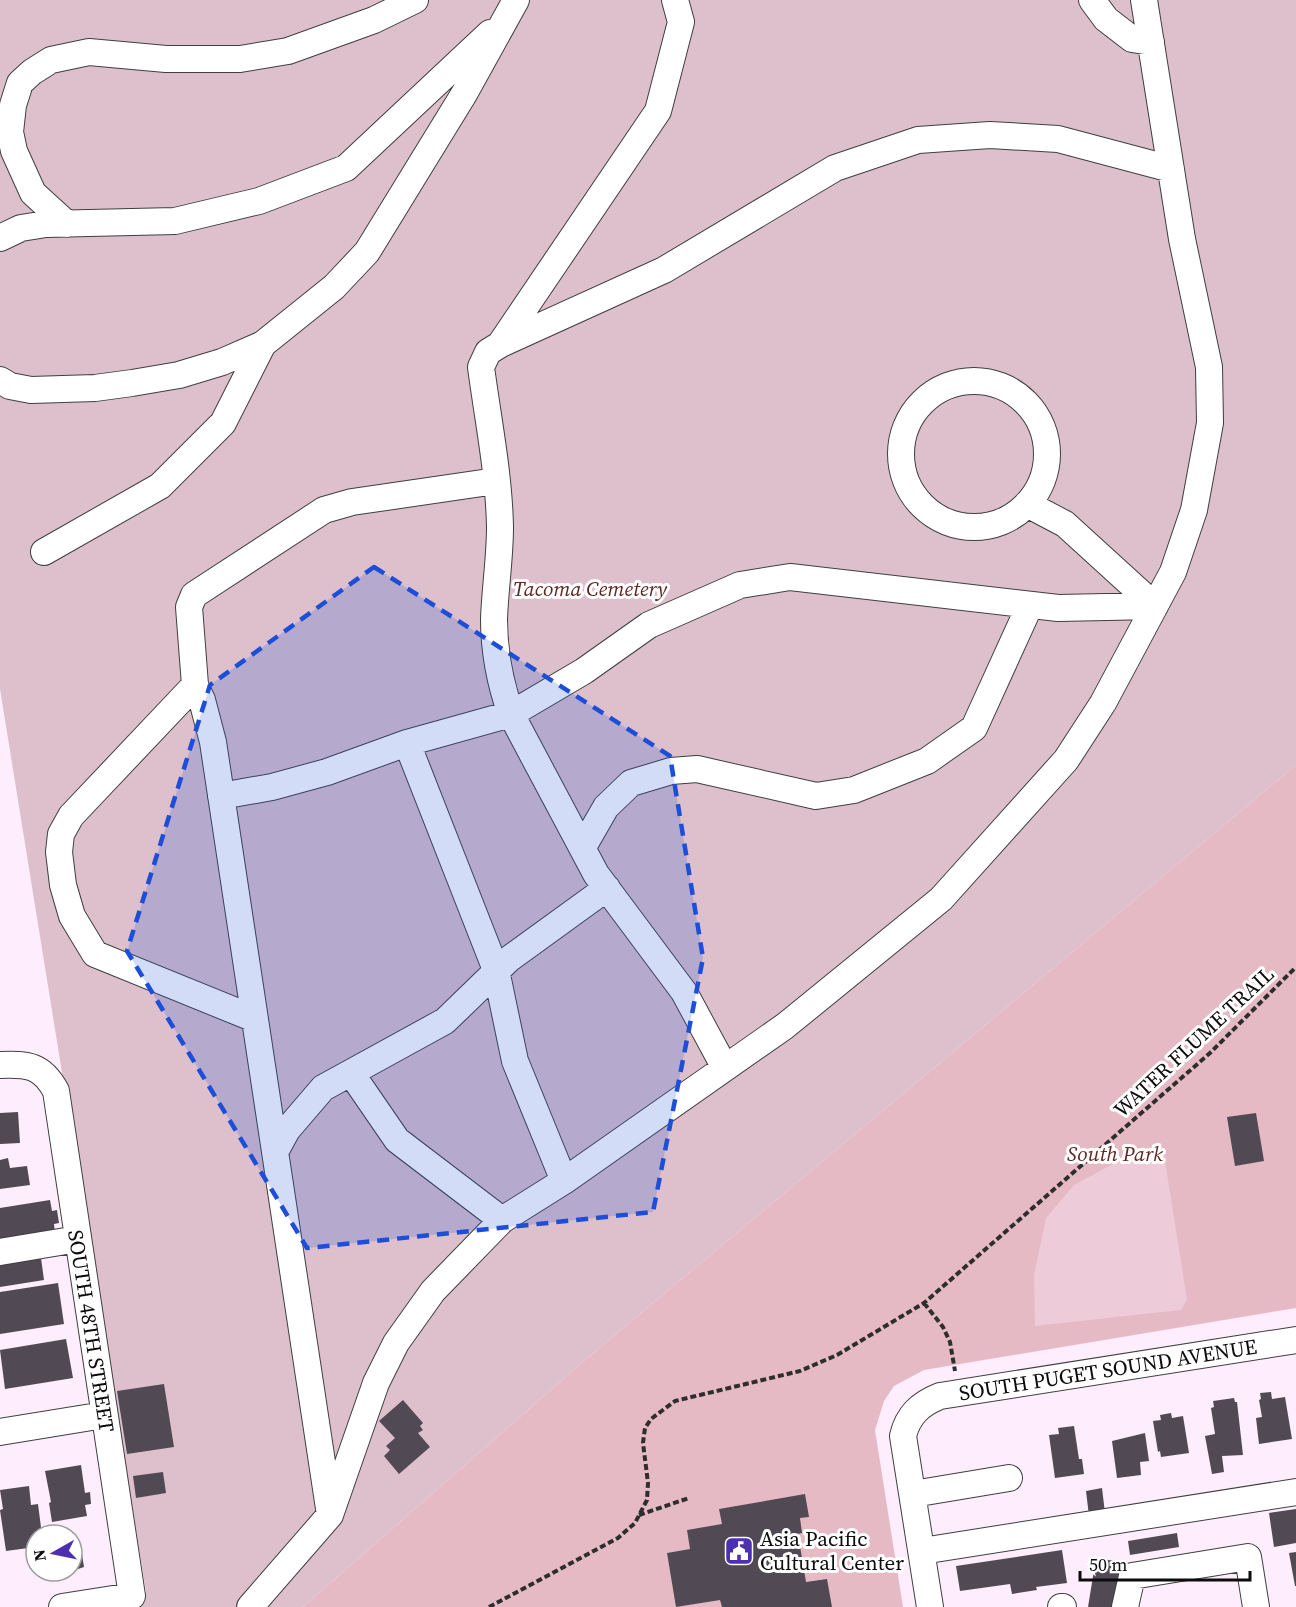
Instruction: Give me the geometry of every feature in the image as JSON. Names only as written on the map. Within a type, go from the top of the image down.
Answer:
[{"type":"street","points":[[67,224],[33,193],[14,152],[10,132],[13,105],[20,83],[32,72],[51,60],[89,52],[166,59],[229,59],[288,51],[374,20],[415,0]]},
{"type":"street","points":[[501,344],[658,111],[681,22],[675,0]]},
{"type":"street","points":[[1092,0],[1106,19],[1132,39],[1151,42]]},
{"type":"street","points":[[250,1607],[330,1515],[376,1383],[396,1343],[433,1291],[502,1220],[564,1181],[785,1026],[941,899],[1066,760],[1103,703],[1173,572],[1194,510],[1210,423],[1209,367],[1182,239],[1144,0]]},
{"type":"street","points":[[0,238],[21,228],[67,224],[175,221],[260,201],[346,168],[512,8]]},
{"type":"street","points":[[0,380],[10,386],[31,390],[95,388],[132,383],[179,375],[222,362],[263,344],[334,287],[367,252],[464,94],[512,8]]},
{"type":"street","points":[[725,1068],[684,992],[596,874],[511,714],[496,662],[494,620],[500,528],[481,367],[488,352],[664,270],[835,168],[918,140],[990,135],[1058,139],[1171,169]]},
{"type":"street","points":[[44,552],[160,486],[222,423],[263,344]]},
{"type":"street","points":[[963,381],[996,384],[1011,390],[1024,400],[1038,420],[1046,443],[1043,476],[1037,491],[1027,504],[1000,522],[984,526],[951,523],[937,517],[924,507],[909,487],[901,464],[904,431],[910,416],[921,403],[947,385],[963,381]]},
{"type":"street","points":[[330,1515],[213,742],[202,700],[195,685],[189,607],[194,595],[324,510],[352,502],[496,481]]},
{"type":"street","points":[[1027,504],[1065,524],[1155,606]]},
{"type":"street","points":[[221,796],[272,787],[327,772],[407,743],[482,720],[511,714],[584,671],[649,625],[740,585],[790,577],[1058,608],[1155,606]]},
{"type":"street","points":[[583,847],[606,807],[631,783],[671,771],[697,769],[816,796],[854,790],[927,761],[974,728],[1030,605]]},
{"type":"street","points":[[195,685],[71,816],[61,834],[59,852],[63,885],[72,916],[95,954],[255,1019]]},
{"type":"street","points":[[407,743],[496,970],[515,1061],[564,1181]]},
{"type":"street","points":[[275,1152],[287,1130],[323,1088],[444,1021],[509,959],[607,888]]},
{"type":"street","name":"SOUTH 48TH STREET","points":[[0,1065],[30,1066],[41,1070],[56,1091],[132,1596],[62,1607]]},
{"type":"street","points":[[351,1073],[397,1140],[502,1220]]},
{"type":"street","points":[[0,1252],[78,1239]]},
{"type":"street","name":"SOUTH PUGET SOUND AVENUE","points":[[913,1494],[903,1436],[908,1421],[921,1405],[940,1396],[1296,1340]]},
{"type":"street","points":[[0,1432],[104,1415]]},
{"type":"street","points":[[930,1607],[913,1494],[1009,1478]]},
{"type":"street","points":[[922,1551],[1296,1491]]},
{"type":"street","points":[[1125,1607],[1132,1576],[1248,1557],[1256,1607]]},
{"type":"path","name":"WATER FLUME TRAIL","points":[[489,1607],[618,1538],[635,1523],[647,1500],[643,1443],[645,1428],[651,1419],[675,1401],[800,1371],[837,1355],[924,1303],[1210,1053],[1296,967]]},
{"type":"path","points":[[924,1303],[943,1327],[950,1342],[959,1393]]},
{"type":"path","points":[[639,1515],[689,1498]]},
{"type":"highlighted area","points":[[374,567],[670,756],[703,958],[653,1212],[307,1248],[127,951],[210,685]]},
{"type":"green space","name":"Tacoma Cemetery","points":[[0,0],[1296,0],[1296,765],[585,1360],[303,1607],[127,1607],[146,1592],[0,689]]},
{"type":"green space","name":"South Park","points":[[1296,765],[1296,1308],[924,1370],[894,1386],[884,1401],[875,1430],[903,1607],[303,1607],[585,1360]]},
{"type":"shaded area","points":[[1164,1155],[1187,1299],[1181,1310],[1035,1326],[1034,1275],[1046,1218],[1074,1185],[1115,1163]]},
{"type":"building","points":[[18,1112],[20,1143],[0,1144],[0,1113]]},
{"type":"building","points":[[1256,1113],[1264,1161],[1235,1166],[1227,1117]]},
{"type":"building","points":[[8,1158],[10,1168],[27,1166],[30,1185],[0,1189],[0,1160]]},
{"type":"building","points":[[50,1200],[52,1211],[57,1210],[59,1223],[54,1224],[55,1233],[0,1240],[0,1208]]},
{"type":"building","points":[[41,1258],[44,1280],[0,1287],[0,1264]]},
{"type":"building","points":[[58,1283],[64,1324],[0,1334],[0,1292]]},
{"type":"building","points":[[66,1339],[73,1378],[5,1389],[0,1350]]},
{"type":"building","points":[[164,1384],[174,1447],[127,1454],[117,1391]]},
{"type":"building","points":[[1271,1392],[1272,1399],[1285,1397],[1292,1439],[1259,1444],[1256,1418],[1262,1417],[1260,1393]]},
{"type":"building","points":[[1234,1398],[1237,1402],[1243,1455],[1222,1456],[1224,1472],[1212,1474],[1205,1436],[1215,1434],[1211,1408],[1214,1407],[1213,1401]]},
{"type":"building","points":[[403,1400],[423,1423],[420,1426],[423,1430],[418,1433],[430,1447],[399,1474],[384,1456],[390,1450],[386,1446],[395,1438],[379,1421]]},
{"type":"building","points":[[1171,1413],[1172,1418],[1183,1416],[1189,1453],[1161,1457],[1160,1451],[1158,1452],[1153,1421],[1161,1420],[1160,1415]]},
{"type":"building","points":[[1074,1426],[1079,1459],[1082,1459],[1084,1474],[1055,1478],[1049,1435],[1059,1434],[1058,1428]]},
{"type":"building","points":[[1145,1433],[1149,1461],[1140,1462],[1141,1475],[1117,1478],[1112,1441]]},
{"type":"building","points":[[81,1465],[85,1493],[90,1492],[91,1504],[85,1505],[87,1516],[52,1522],[45,1471]]},
{"type":"building","points":[[163,1472],[166,1493],[136,1498],[133,1476]]},
{"type":"building","points":[[29,1486],[31,1505],[38,1504],[40,1523],[24,1523],[24,1549],[6,1551],[0,1510],[3,1509],[0,1490]]},
{"type":"building","points":[[1102,1488],[1105,1513],[1089,1516],[1086,1491]]},
{"type":"building","name":"Asia Pacific Cultural Center","points":[[805,1494],[809,1517],[800,1518],[802,1533],[798,1534],[806,1582],[827,1579],[832,1607],[722,1607],[720,1600],[676,1607],[667,1553],[690,1549],[687,1530],[722,1524],[719,1509]]},
{"type":"building","points":[[1296,1509],[1296,1543],[1274,1547],[1269,1513]]},
{"type":"building","points":[[1177,1533],[1179,1547],[1130,1555],[1128,1541]]},
{"type":"building","points":[[1062,1550],[1067,1583],[1036,1587],[1037,1590],[1012,1594],[1010,1584],[960,1591],[956,1566]]},
{"type":"building","points":[[1296,1552],[1296,1586],[1295,1586],[1289,1553]]},
{"type":"building","points":[[1096,1558],[1127,1563],[1120,1607],[1088,1607]]},
{"type":"place","name":"Asia Pacific Cultural Center","points":[[739,1551]]}]
